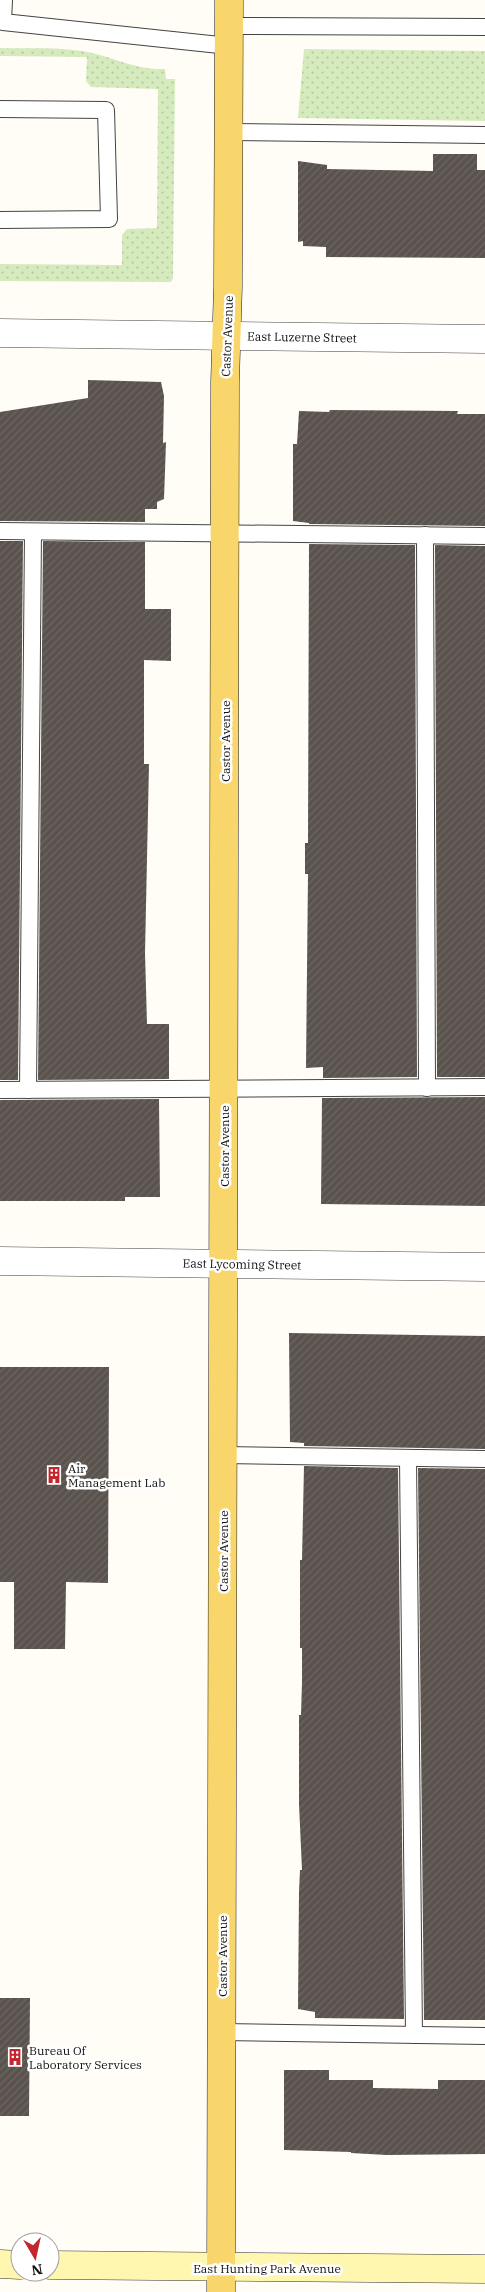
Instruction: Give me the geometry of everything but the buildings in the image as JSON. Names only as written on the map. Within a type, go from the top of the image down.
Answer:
[{"type":"main road","name":"Castor Avenue","points":[[221,2280],[225,533],[229,24]]},
{"type":"main road","name":"East Hunting Park Avenue","points":[[60,2266],[221,2280],[485,2269]]},
{"type":"street","name":"East Luzerne Street","points":[[0,333],[485,338]]},
{"type":"street","name":"East Lycoming Street","points":[[0,1261],[485,1267]]},
{"type":"lane","points":[[4,0],[1,22],[485,27]]},
{"type":"lane","points":[[0,109],[106,110],[109,219],[0,220]]},
{"type":"lane","points":[[228,132],[485,136]]},
{"type":"lane","points":[[0,531],[485,536]]},
{"type":"lane","points":[[28,1090],[33,532]]},
{"type":"lane","points":[[425,535],[427,1088]]},
{"type":"lane","points":[[0,1090],[485,1087]]},
{"type":"lane","points":[[223,1455],[485,1459]]},
{"type":"lane","points":[[408,1458],[414,2035]]},
{"type":"lane","points":[[222,2032],[485,2036]]},
{"type":"green space","points":[[0,48],[82,51],[132,65],[165,69],[166,79],[175,79],[173,278],[171,282],[0,281],[0,264],[122,265],[122,235],[127,229],[157,228],[158,89],[91,87],[86,81],[87,57],[0,56]]},
{"type":"green space","points":[[304,49],[485,51],[485,121],[298,118]]},
{"type":"place","name":"Air Management Lab","points":[[54,1475]]},
{"type":"place","name":"Bureau Of Laboratory Services","points":[[15,2057]]}]
